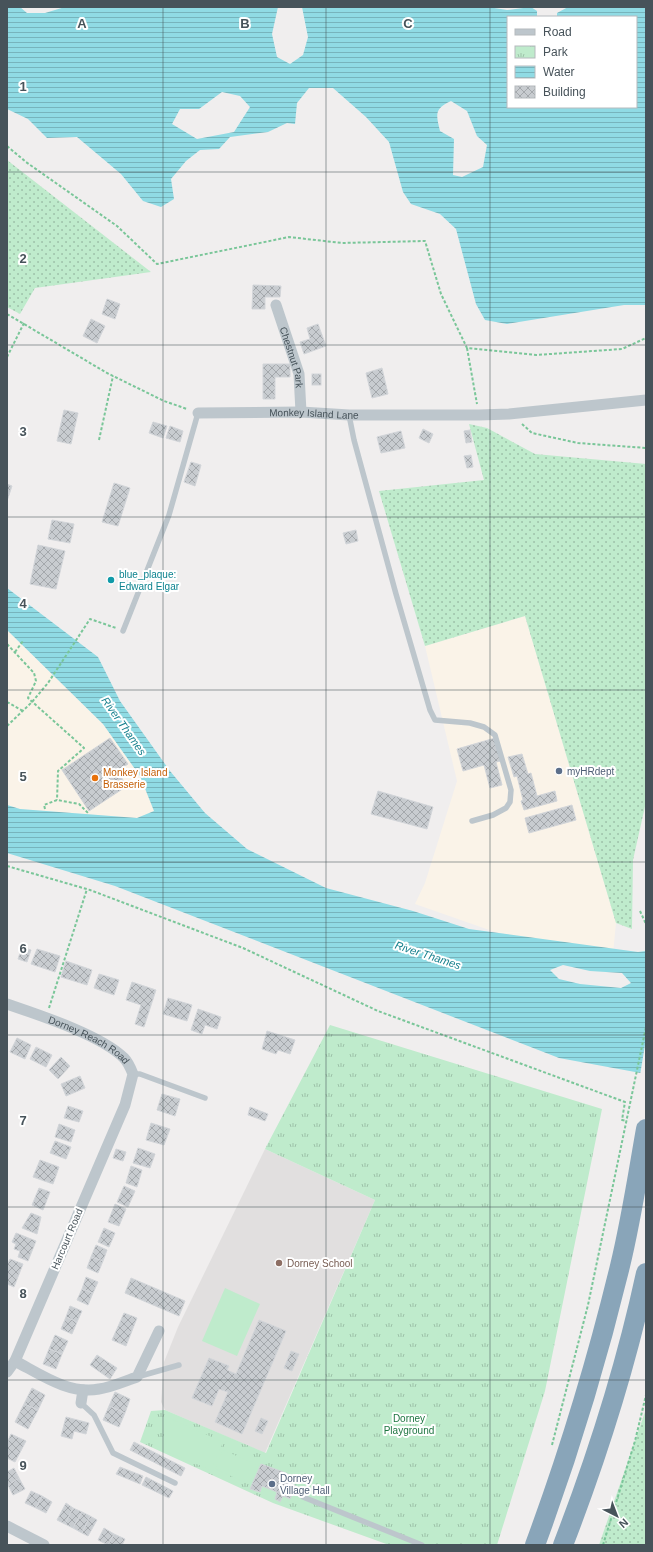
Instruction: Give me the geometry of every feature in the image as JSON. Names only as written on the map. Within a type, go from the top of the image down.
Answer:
[{"type":"highway","points":[[535,1545],[574,1436],[595,1365],[620,1264],[645,1132]]},
{"type":"highway","points":[[563,1545],[607,1423],[632,1332],[646,1273]]},
{"type":"street","name":"Chestnut Park","points":[[276,305],[299,374],[301,412]]},
{"type":"street","name":"Monkey Island Lane","points":[[198,413],[301,412],[349,415],[479,415],[509,414],[646,400]]},
{"type":"street","name":"Dorney Reach Road","points":[[7,1004],[46,1017],[109,1046],[125,1058],[133,1074],[125,1105]]},
{"type":"street","name":"Harcourt Road","points":[[7,1372],[15,1362],[125,1105]]},
{"type":"street","points":[[15,1362],[66,1386],[83,1390],[99,1389],[137,1377],[159,1331]]},
{"type":"street","points":[[81,1403],[83,1390]]},
{"type":"street","points":[[7,1526],[44,1545]]},
{"type":"lane","points":[[123,631],[170,515],[198,413]]},
{"type":"lane","points":[[349,415],[354,440],[396,594],[430,710],[435,720],[470,723],[484,727],[495,735],[511,790],[510,802],[506,808],[472,821]]},
{"type":"lane","points":[[133,1074],[140,1074],[205,1098]]},
{"type":"lane","points":[[137,1377],[179,1365]]},
{"type":"lane","points":[[81,1403],[94,1415],[113,1453],[175,1483]]},
{"type":"lane","points":[[303,1497],[422,1545]]},
{"type":"path","points":[[7,146],[26,162],[117,226],[157,264],[289,237],[342,243],[425,241],[441,294],[466,348],[479,415]]},
{"type":"path","points":[[7,314],[113,376],[164,401],[198,413]]},
{"type":"path","points":[[7,357],[24,323]]},
{"type":"path","points":[[466,348],[536,355],[622,349],[646,338]]},
{"type":"path","points":[[99,440],[113,376]]},
{"type":"path","points":[[509,414],[532,433],[578,443],[646,448]]},
{"type":"path","points":[[7,726],[32,702],[48,683],[90,619],[123,631]]},
{"type":"path","points":[[15,652],[23,641]]},
{"type":"path","points":[[7,644],[34,673],[36,681],[28,698],[84,748],[58,772],[57,800]]},
{"type":"path","points":[[7,702],[23,711]]},
{"type":"path","points":[[45,809],[44,805],[57,800],[79,804],[89,814]]},
{"type":"path","points":[[7,866],[87,889],[243,948],[378,1011],[625,1102],[622,1120],[627,1122]]},
{"type":"path","points":[[46,1017],[87,889]]},
{"type":"path","points":[[640,911],[646,924]]},
{"type":"path","points":[[552,1446],[588,1304],[646,1026]]},
{"type":"path","points":[[603,1545],[635,1441],[646,1395]]},
{"type":"shaded area","points":[[525,616],[616,923],[613,954],[495,932],[415,904],[425,883],[457,781],[425,646]]},
{"type":"shaded area","points":[[7,630],[103,724],[140,776],[155,811],[137,818],[20,809],[7,805]]},
{"type":"shaded area","name":"Dorney School","points":[[265,1149],[375,1200],[265,1453],[165,1410],[161,1402],[164,1362],[178,1327]]},
{"type":"green space","points":[[7,160],[151,272],[35,288],[20,314],[7,307]]},
{"type":"green space","points":[[469,424],[487,428],[535,454],[646,464],[646,802],[633,860],[632,929],[616,923],[525,616],[425,646],[379,491],[484,480]]},
{"type":"green space","name":"Dorney Playground","points":[[330,1025],[602,1109],[545,1391],[497,1545],[389,1545],[273,1503],[140,1442],[151,1411],[165,1410],[266,1453],[375,1200],[265,1149]]},
{"type":"green space","points":[[225,1288],[260,1304],[237,1356],[202,1341]]},
{"type":"green space","points":[[646,1409],[646,1545],[599,1545]]},
{"type":"green space","points":[[171,1419],[223,1442],[211,1470],[158,1448]]},
{"type":"green space","points":[[223,1450],[260,1466],[251,1485],[215,1469]]},
{"type":"water","points":[[7,7],[20,7],[27,13],[45,13],[65,7],[278,7],[272,34],[277,57],[290,64],[303,55],[308,37],[302,7],[488,7],[507,10],[531,7],[537,11],[537,16],[507,16],[507,108],[637,108],[637,16],[557,16],[557,13],[568,7],[646,7],[646,305],[624,305],[507,324],[485,320],[476,304],[456,229],[440,214],[411,204],[403,192],[389,142],[366,117],[333,88],[309,88],[297,103],[295,124],[287,123],[268,132],[230,137],[219,149],[200,150],[186,161],[171,179],[174,199],[161,207],[143,201],[121,174],[77,137],[47,138],[28,119],[7,109]],"holes":[[[222,92],[240,96],[250,107],[234,132],[197,139],[172,124],[180,109],[199,109]],[[451,101],[467,111],[477,136],[487,145],[483,167],[462,177],[453,175],[454,139],[440,131],[437,116],[439,110]]]},
{"type":"water","name":"River Thames","points":[[7,588],[98,657],[120,701],[170,771],[205,813],[247,849],[326,888],[413,911],[469,929],[638,952],[646,951],[646,1074],[559,1058],[115,886],[7,853],[7,805],[20,809],[137,818],[154,811],[140,776],[103,724],[7,630]],"holes":[[[563,965],[590,971],[622,973],[631,983],[621,988],[580,984],[559,979],[550,970]]]},
{"type":"pier","points":[[646,1039],[646,1076],[640,1075]]},
{"type":"building","points":[[253,285],[281,286],[280,297],[265,297],[265,309],[252,309]]},
{"type":"building","points":[[107,299],[120,304],[115,319],[102,314]]},
{"type":"building","points":[[91,319],[105,326],[97,343],[83,336]]},
{"type":"building","points":[[318,324],[326,346],[304,354],[300,342],[310,339],[307,328]]},
{"type":"building","points":[[263,364],[290,364],[290,377],[275,377],[275,399],[263,399]]},
{"type":"building","points":[[382,368],[388,394],[372,398],[366,373]]},
{"type":"building","points":[[312,374],[321,374],[321,385],[312,385]]},
{"type":"building","points":[[64,410],[78,413],[71,444],[57,441]]},
{"type":"building","points":[[153,422],[167,426],[163,438],[149,433]]},
{"type":"building","points":[[170,426],[183,431],[180,442],[166,438]]},
{"type":"building","points":[[423,429],[433,434],[429,443],[419,438]]},
{"type":"building","points":[[470,430],[472,442],[466,443],[464,431]]},
{"type":"building","points":[[401,431],[405,448],[381,453],[377,437]]},
{"type":"building","points":[[471,455],[473,467],[467,468],[464,456]]},
{"type":"building","points":[[191,462],[201,465],[195,486],[184,482]]},
{"type":"building","points":[[114,483],[130,488],[118,526],[102,522]]},
{"type":"building","points":[[7,484],[12,486],[7,501]]},
{"type":"building","points":[[52,520],[74,524],[70,543],[48,539]]},
{"type":"building","points":[[356,530],[358,541],[346,544],[343,533]]},
{"type":"building","points":[[38,545],[65,551],[56,589],[30,584]]},
{"type":"building","name":"Monkey Island Brasserie","points":[[110,738],[128,764],[117,771],[127,786],[89,811],[62,770]]},
{"type":"building","points":[[495,738],[501,761],[496,762],[502,785],[490,788],[484,765],[463,771],[457,749]]},
{"type":"building","points":[[522,754],[528,774],[531,773],[537,796],[555,791],[557,801],[524,810],[517,776],[514,777],[508,757]]},
{"type":"building","points":[[378,791],[433,807],[427,829],[371,814]]},
{"type":"building","points":[[572,805],[576,820],[529,833],[525,818]]},
{"type":"building","points":[[22,947],[31,950],[27,962],[18,959]]},
{"type":"building","points":[[37,949],[60,956],[55,972],[31,964]]},
{"type":"building","points":[[66,961],[92,970],[87,985],[61,977]]},
{"type":"building","points":[[99,974],[119,980],[114,995],[94,988]]},
{"type":"building","points":[[132,982],[156,990],[144,1027],[135,1024],[141,1005],[126,1000]]},
{"type":"building","points":[[168,998],[192,1005],[187,1021],[163,1014]]},
{"type":"building","points":[[198,1009],[221,1017],[217,1029],[205,1025],[202,1034],[191,1030]]},
{"type":"building","points":[[267,1031],[295,1040],[290,1054],[278,1050],[276,1054],[262,1049]]},
{"type":"building","points":[[17,1038],[31,1045],[25,1059],[10,1052]]},
{"type":"building","points":[[36,1047],[52,1055],[46,1067],[30,1059]]},
{"type":"building","points":[[61,1057],[70,1066],[58,1079],[49,1070]]},
{"type":"building","points":[[80,1076],[85,1088],[66,1096],[61,1084]]},
{"type":"building","points":[[162,1094],[180,1099],[175,1116],[157,1110]]},
{"type":"building","points":[[68,1106],[83,1111],[79,1122],[64,1118]]},
{"type":"building","points":[[250,1107],[268,1114],[265,1121],[248,1115]]},
{"type":"building","points":[[151,1123],[170,1129],[164,1145],[146,1140]]},
{"type":"building","points":[[59,1124],[75,1130],[71,1142],[55,1137]]},
{"type":"building","points":[[55,1141],[71,1147],[66,1159],[50,1153]]},
{"type":"building","points":[[138,1148],[155,1154],[150,1168],[133,1163]]},
{"type":"building","points":[[116,1149],[126,1152],[123,1161],[113,1158]]},
{"type":"building","points":[[40,1160],[59,1167],[53,1184],[33,1177]]},
{"type":"building","points":[[131,1166],[142,1170],[137,1187],[126,1183]]},
{"type":"building","points":[[124,1186],[135,1191],[128,1207],[117,1202]]},
{"type":"building","points":[[39,1188],[50,1192],[43,1210],[32,1205]]},
{"type":"building","points":[[115,1204],[126,1209],[119,1226],[108,1222]]},
{"type":"building","points":[[31,1213],[41,1217],[37,1234],[22,1228]]},
{"type":"building","points":[[104,1228],[115,1233],[109,1247],[98,1242]]},
{"type":"building","points":[[16,1233],[36,1241],[28,1261],[18,1257],[20,1251],[14,1249],[16,1244],[12,1242]]},
{"type":"building","points":[[96,1245],[107,1250],[103,1261],[91,1257]]},
{"type":"building","points":[[91,1257],[103,1261],[98,1273],[87,1268]]},
{"type":"building","points":[[10,1259],[23,1264],[14,1287],[7,1284],[7,1265]]},
{"type":"building","points":[[86,1277],[98,1282],[93,1293],[82,1289]]},
{"type":"building","points":[[131,1278],[185,1301],[179,1316],[125,1293]]},
{"type":"building","points":[[82,1289],[93,1293],[88,1305],[77,1300]]},
{"type":"building","points":[[70,1306],[82,1311],[77,1322],[66,1317]]},
{"type":"building","points":[[124,1313],[137,1318],[126,1346],[112,1340]]},
{"type":"building","points":[[66,1317],[77,1322],[72,1334],[61,1329]]},
{"type":"building","points":[[259,1320],[286,1331],[242,1434],[215,1422],[228,1392],[219,1389],[212,1406],[192,1398],[209,1358],[229,1366],[227,1370],[236,1374]]},
{"type":"building","points":[[55,1335],[68,1341],[62,1354],[49,1349]]},
{"type":"building","points":[[49,1349],[62,1354],[56,1369],[43,1364]]},
{"type":"building","points":[[291,1351],[299,1354],[292,1371],[284,1368]]},
{"type":"building","points":[[97,1355],[117,1368],[110,1379],[90,1365]]},
{"type":"building","points":[[32,1388],[45,1395],[38,1410],[24,1404]]},
{"type":"building","points":[[115,1392],[130,1399],[125,1413],[109,1406]]},
{"type":"building","points":[[24,1404],[38,1410],[28,1429],[15,1422]]},
{"type":"building","points":[[109,1406],[125,1413],[119,1427],[103,1420]]},
{"type":"building","points":[[66,1417],[89,1423],[86,1434],[74,1431],[72,1439],[61,1436]]},
{"type":"building","points":[[261,1418],[268,1421],[262,1434],[255,1431]]},
{"type":"building","points":[[11,1434],[26,1441],[15,1462],[7,1458],[7,1443]]},
{"type":"building","points":[[134,1442],[185,1468],[181,1476],[130,1450]]},
{"type":"building","name":"Dorney Village Hall","points":[[261,1464],[291,1476],[288,1482],[296,1486],[290,1499],[283,1496],[280,1502],[275,1499],[277,1492],[262,1486],[260,1492],[250,1489]]},
{"type":"building","points":[[120,1467],[143,1476],[140,1484],[116,1474]]},
{"type":"building","points":[[14,1468],[19,1478],[8,1485],[7,1472]]},
{"type":"building","points":[[146,1477],[173,1491],[169,1498],[142,1485]]},
{"type":"building","points":[[19,1478],[25,1489],[13,1495],[8,1485]]},
{"type":"building","points":[[31,1491],[42,1496],[36,1508],[25,1503]]},
{"type":"building","points":[[42,1496],[52,1502],[46,1513],[36,1508]]},
{"type":"building","points":[[66,1503],[73,1508],[65,1524],[57,1520]]},
{"type":"building","points":[[73,1508],[82,1512],[73,1528],[65,1524]]},
{"type":"building","points":[[82,1512],[90,1516],[82,1533],[73,1528]]},
{"type":"building","points":[[90,1516],[97,1520],[88,1536],[82,1533]]},
{"type":"building","points":[[104,1528],[114,1534],[108,1545],[98,1540]]},
{"type":"building","points":[[114,1534],[125,1539],[122,1545],[108,1545]]},
{"type":"place","name":"blue_plaque: Edward Elgar","points":[[111,580]]},
{"type":"place","name":"myHRdept","points":[[559,771]]},
{"type":"place","name":"Monkey Island Brasserie","points":[[95,778]]},
{"type":"place","name":"Dorney School","points":[[279,1263]]},
{"type":"place","name":"Dorney Village Hall","points":[[272,1484]]}]
